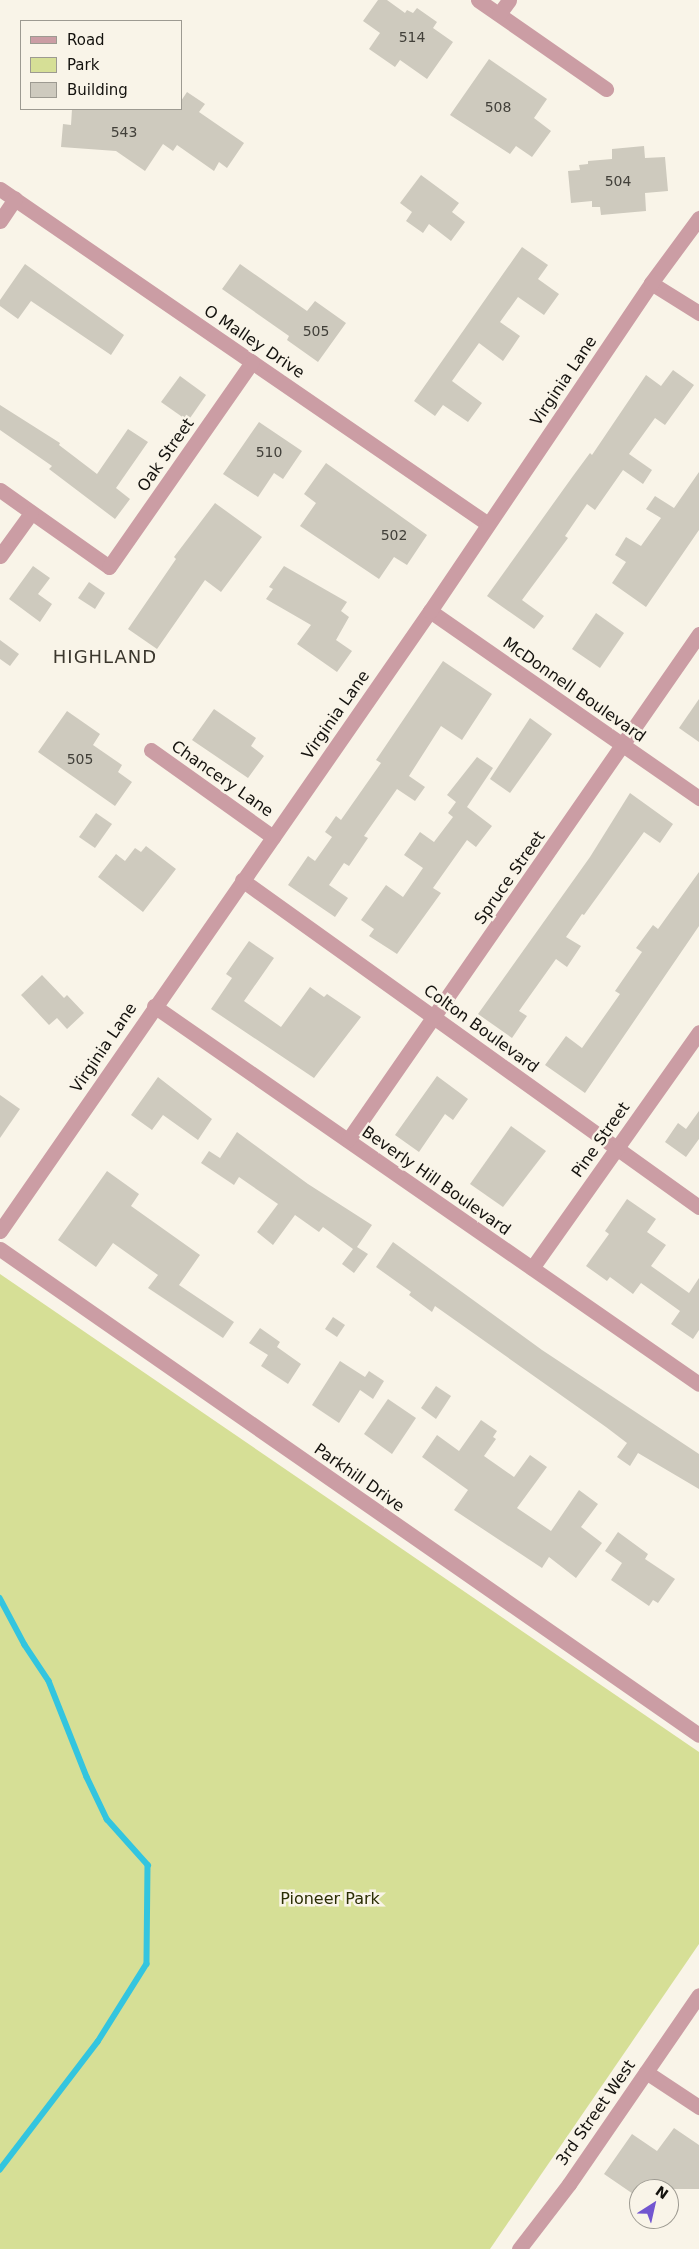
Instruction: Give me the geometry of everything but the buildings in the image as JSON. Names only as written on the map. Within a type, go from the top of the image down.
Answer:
[{"type":"street","points":[[478,0],[606,89]]},
{"type":"street","points":[[499,14],[509,0]]},
{"type":"street","name":"O Malley Drive","points":[[0,189],[488,524]]},
{"type":"street","points":[[0,221],[15,199]]},
{"type":"street","name":"Virginia Lane","points":[[0,1232],[154,1006],[430,611],[651,283],[699,218]]},
{"type":"street","points":[[651,283],[699,313]]},
{"type":"street","name":"Oak Street","points":[[30,512],[109,567],[252,362]]},
{"type":"street","points":[[0,490],[30,512],[0,556]]},
{"type":"street","name":"McDonnell Boulevard","points":[[430,611],[699,798]]},
{"type":"street","name":"Spruce Street","points":[[348,1140],[624,746],[699,634]]},
{"type":"street","name":"Chancery Lane","points":[[151,750],[273,837]]},
{"type":"street","name":"Colton Boulevard","points":[[242,880],[699,1207]]},
{"type":"street","name":"Beverly Hill Boulevard","points":[[154,1006],[699,1384]]},
{"type":"street","name":"Pine Street","points":[[532,1268],[699,1032]]},
{"type":"street","name":"Parkhill Drive","points":[[0,1249],[699,1735]]},
{"type":"street","name":"3rd Street West","points":[[519,2249],[699,1995]]},
{"type":"street","points":[[646,2072],[699,2107]]},
{"type":"green space","name":"Pioneer Park","points":[[0,1274],[699,1752],[699,1944],[490,2249],[0,2249]]},
{"type":"waterway","points":[[0,1598],[25,1645],[49,1681],[87,1777],[107,1819],[148,1865],[147,1964],[98,2042],[0,2170]]},
{"type":"district","name":"HIGHLAND","points":[[105,657]]}]
